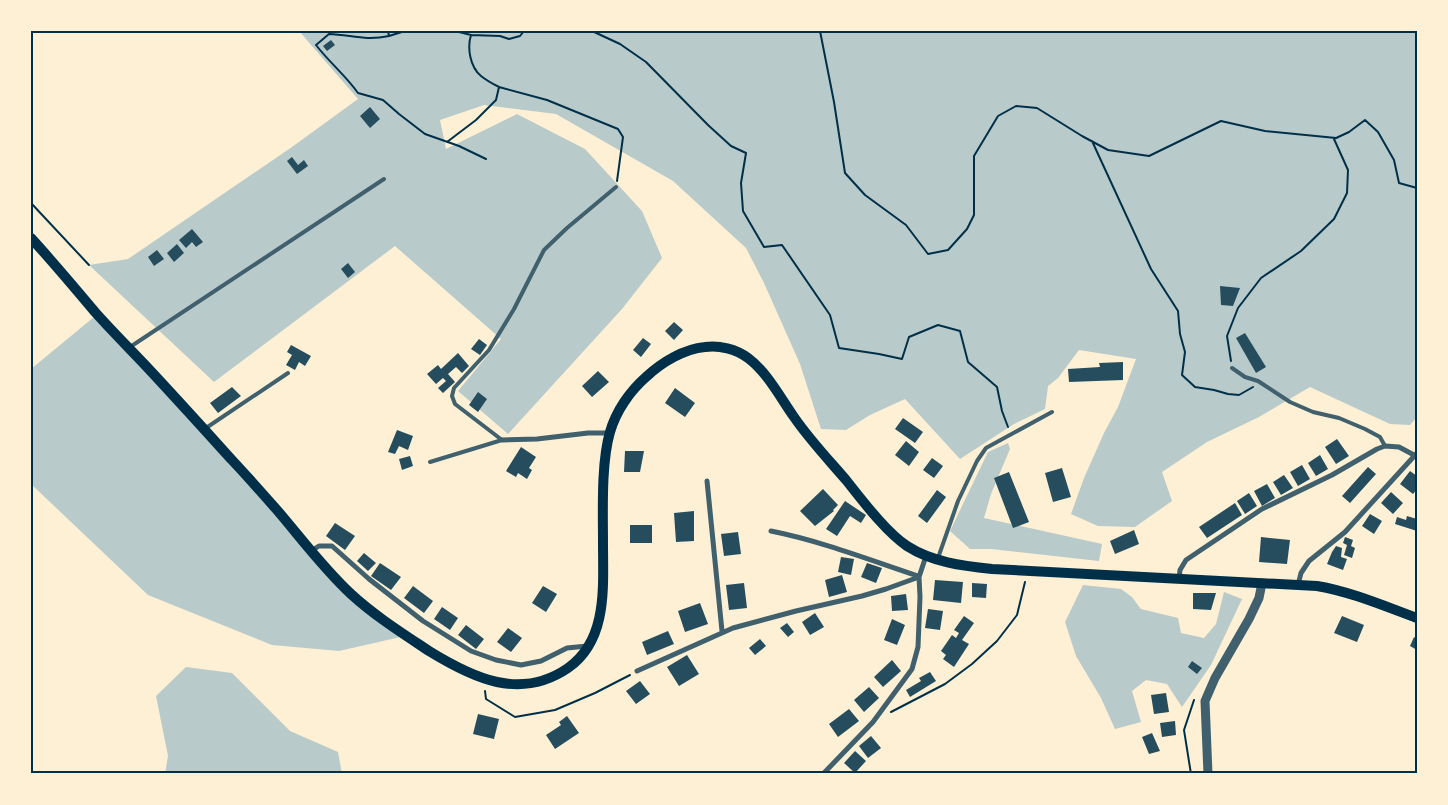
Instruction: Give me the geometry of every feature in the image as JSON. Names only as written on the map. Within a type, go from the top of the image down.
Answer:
[{"type":"main road","points":[[31,238],[128,348],[277,510],[311,552],[349,592],[381,619],[448,663],[483,679],[513,684],[538,682],[568,667],[580,658],[588,646],[598,624],[602,599],[605,460],[609,433],[628,396],[642,380],[659,366],[680,355],[700,348],[718,347],[735,351],[752,361],[807,435],[874,513],[902,542],[926,556],[976,568],[1298,585],[1334,589],[1417,618]]},
{"type":"street","points":[[502,440],[609,433]]},
{"type":"street","points":[[1178,579],[1180,570],[1186,560],[1262,509],[1332,475],[1385,446],[1399,446],[1416,454],[1345,532],[1309,561],[1298,585]]},
{"type":"street","points":[[707,481],[722,631]]},
{"type":"street","points":[[771,531],[795,536],[919,577]]},
{"type":"street","points":[[311,552],[319,546],[332,546],[369,579],[424,620],[472,650],[496,660],[521,665],[541,661],[567,648],[588,646]]},
{"type":"street","points":[[824,774],[873,722],[912,669],[918,647],[919,577],[926,556]]},
{"type":"street","points":[[636,671],[722,631],[862,596],[919,577]]},
{"type":"street","points":[[1208,774],[1205,701],[1215,678],[1250,619],[1259,598],[1262,583]]},
{"type":"lane","points":[[128,348],[384,179]]},
{"type":"lane","points":[[502,440],[455,404],[452,396],[454,388],[489,350],[514,309],[544,250],[566,228],[616,187]]},
{"type":"lane","points":[[1232,368],[1246,377],[1258,381],[1290,402],[1314,412],[1339,418],[1365,429],[1380,437],[1385,446]]},
{"type":"lane","points":[[204,429],[288,373]]},
{"type":"lane","points":[[937,560],[958,501],[977,461],[986,448],[1010,433],[1052,412]]},
{"type":"lane","points":[[430,462],[502,440]]},
{"type":"path","points":[[388,31],[388,36]]},
{"type":"path","points":[[405,31],[377,39],[360,38],[344,34],[329,34],[316,45],[358,93],[383,100],[425,134],[486,159]]},
{"type":"path","points":[[455,31],[471,35],[500,36],[509,39],[520,36],[524,31]]},
{"type":"path","points":[[592,31],[620,44],[646,62],[731,146],[746,153],[740,183],[743,211],[764,247],[782,245],[830,315],[839,348],[902,359],[909,336],[938,325],[960,331],[968,362],[997,387],[1002,411],[1010,433]]},
{"type":"path","points":[[820,31],[845,173],[864,195],[906,224],[928,254],[948,250],[967,228],[974,215],[974,156],[998,116],[1016,106],[1037,108],[1108,150],[1149,156],[1221,121],[1265,131],[1336,138],[1349,132],[1365,120],[1378,132],[1394,160],[1399,183],[1417,188]]},
{"type":"path","points":[[471,35],[469,42],[470,57],[479,75],[499,87],[547,100],[618,129],[623,137],[620,170],[616,187]]},
{"type":"path","points":[[447,142],[483,114],[496,100],[499,87]]},
{"type":"path","points":[[1232,368],[1227,336],[1238,308],[1261,278],[1301,251],[1334,220],[1347,193],[1348,170],[1334,139],[1336,138]]},
{"type":"path","points":[[1092,141],[1151,269],[1178,311],[1180,334],[1185,352],[1182,375],[1195,387],[1239,395],[1252,389],[1258,381]]},
{"type":"path","points":[[31,203],[89,265]]},
{"type":"path","points":[[873,722],[945,684],[972,664],[997,641],[1017,615],[1028,571]]},
{"type":"path","points":[[483,679],[486,699],[515,717],[556,710],[595,693],[636,671]]},
{"type":"path","points":[[1191,774],[1184,730],[1195,698]]},
{"type":"shaded area","points":[[299,31],[1417,31],[1417,417],[1410,425],[1390,424],[1310,387],[1259,417],[1207,442],[1162,472],[1172,501],[1135,527],[1098,526],[1071,514],[1084,478],[1118,407],[1136,359],[1079,350],[1058,378],[1048,386],[1045,409],[1014,424],[960,459],[905,399],[870,415],[846,430],[821,429],[800,364],[764,283],[746,248],[673,181],[556,114],[484,105],[440,120],[446,149],[517,114],[585,149],[642,211],[662,258],[622,309],[508,434],[458,391],[501,339],[395,246],[214,382],[89,265],[128,259],[292,147],[358,99]]},
{"type":"shaded area","points":[[94,317],[107,325],[311,552],[405,636],[339,651],[272,645],[148,595],[31,484],[31,369]]},
{"type":"shaded area","points":[[1008,443],[1010,449],[991,494],[984,518],[1102,544],[1099,561],[991,549],[970,549],[950,531],[988,452]]},
{"type":"shaded area","points":[[1083,585],[1121,589],[1132,597],[1141,609],[1178,618],[1181,633],[1204,638],[1216,624],[1224,592],[1242,599],[1211,665],[1182,707],[1167,684],[1146,680],[1132,691],[1141,722],[1115,729],[1101,698],[1076,656],[1065,622]]},
{"type":"shaded area","points":[[186,667],[232,673],[290,731],[338,752],[342,774],[165,774],[168,756],[156,696]]},
{"type":"building","points":[[331,40],[335,45],[327,51],[323,46]]},
{"type":"building","points":[[370,107],[380,119],[370,128],[360,116]]},
{"type":"building","points":[[292,157],[298,165],[304,160],[308,166],[297,174],[287,161]]},
{"type":"building","points":[[192,229],[203,242],[196,247],[192,242],[186,248],[179,240]]},
{"type":"building","points":[[177,244],[184,253],[174,262],[167,253]]},
{"type":"building","points":[[157,250],[164,259],[154,266],[148,257]]},
{"type":"building","points":[[348,263],[355,272],[348,278],[341,269]]},
{"type":"building","points":[[1220,286],[1240,288],[1233,306],[1221,305]]},
{"type":"building","points":[[674,322],[683,330],[674,340],[665,331]]},
{"type":"building","points":[[1245,333],[1266,367],[1256,373],[1236,338]]},
{"type":"building","points":[[643,338],[651,344],[641,357],[633,350]]},
{"type":"building","points":[[479,339],[487,345],[480,355],[471,349]]},
{"type":"building","points":[[291,345],[311,356],[305,366],[299,362],[295,370],[286,365],[292,355],[287,352]]},
{"type":"building","points":[[458,353],[469,366],[462,373],[456,367],[448,374],[455,382],[443,393],[438,388],[446,381],[443,378],[436,384],[427,374],[438,365],[441,369]]},
{"type":"building","points":[[1123,362],[1123,380],[1069,382],[1068,369],[1100,367],[1099,363]]},
{"type":"building","points":[[598,371],[609,382],[592,397],[582,386]]},
{"type":"building","points":[[232,387],[241,396],[218,413],[210,403]]},
{"type":"building","points":[[675,388],[695,403],[685,417],[665,403]]},
{"type":"building","points":[[478,392],[487,399],[478,412],[469,405]]},
{"type":"building","points":[[903,418],[923,432],[915,443],[895,429]]},
{"type":"building","points":[[397,430],[413,436],[408,450],[399,446],[395,454],[388,452]]},
{"type":"building","points":[[1337,439],[1349,456],[1336,464],[1325,447]]},
{"type":"building","points":[[906,441],[919,452],[909,466],[895,455]]},
{"type":"building","points":[[521,447],[536,457],[529,468],[532,470],[527,479],[518,473],[516,477],[506,471]]},
{"type":"building","points":[[625,451],[644,451],[640,472],[624,472]]},
{"type":"building","points":[[1320,455],[1328,469],[1316,476],[1308,463]]},
{"type":"building","points":[[410,456],[413,466],[402,470],[399,459]]},
{"type":"building","points":[[932,458],[943,466],[934,478],[923,470]]},
{"type":"building","points":[[1302,465],[1310,479],[1298,486],[1290,472]]},
{"type":"building","points":[[1368,467],[1376,474],[1350,503],[1342,496]]},
{"type":"building","points":[[1062,468],[1071,497],[1053,502],[1045,473]]},
{"type":"building","points":[[1410,471],[1417,476],[1417,489],[1413,494],[1400,484]]},
{"type":"building","points":[[1009,472],[1029,522],[1013,528],[994,478]]},
{"type":"building","points":[[1284,475],[1293,488],[1281,495],[1273,482]]},
{"type":"building","points":[[1267,484],[1275,498],[1262,506],[1254,491]]},
{"type":"building","points":[[823,489],[838,505],[834,511],[815,526],[800,511]]},
{"type":"building","points":[[937,490],[946,497],[927,523],[918,516]]},
{"type":"building","points":[[1391,492],[1403,503],[1393,514],[1381,503]]},
{"type":"building","points":[[1249,493],[1257,506],[1245,514],[1237,501]]},
{"type":"building","points":[[845,501],[866,515],[861,523],[850,516],[837,536],[826,529]]},
{"type":"building","points":[[1235,503],[1242,515],[1207,538],[1199,527]]},
{"type":"building","points":[[694,511],[694,541],[676,542],[674,513]]},
{"type":"building","points":[[1370,514],[1382,521],[1374,534],[1362,526]]},
{"type":"building","points":[[1407,516],[1417,519],[1417,531],[1395,524],[1397,517],[1406,520]]},
{"type":"building","points":[[335,523],[355,536],[345,550],[326,536]]},
{"type":"building","points":[[630,525],[652,525],[652,543],[630,543]]},
{"type":"building","points":[[1134,530],[1139,544],[1115,554],[1110,541]]},
{"type":"building","points":[[738,532],[741,554],[724,556],[721,534]]},
{"type":"building","points":[[1261,537],[1290,540],[1287,564],[1259,562]]},
{"type":"building","points":[[1345,537],[1353,540],[1351,546],[1355,548],[1352,558],[1344,555],[1347,545],[1343,543]]},
{"type":"building","points":[[1336,546],[1342,548],[1341,557],[1347,559],[1343,570],[1327,564]]},
{"type":"building","points":[[364,553],[376,563],[368,571],[357,561]]},
{"type":"building","points":[[841,557],[854,559],[851,575],[838,572]]},
{"type":"building","points":[[380,563],[401,577],[391,590],[371,576]]},
{"type":"building","points":[[867,563],[882,568],[876,583],[861,577]]},
{"type":"building","points":[[842,575],[847,592],[829,597],[825,580]]},
{"type":"building","points":[[935,580],[963,582],[961,603],[933,600]]},
{"type":"building","points":[[744,583],[747,608],[729,610],[726,585]]},
{"type":"building","points":[[972,583],[987,584],[986,598],[972,597]]},
{"type":"building","points":[[413,586],[433,601],[424,613],[404,598]]},
{"type":"building","points":[[543,586],[557,594],[546,612],[532,603]]},
{"type":"building","points":[[1193,593],[1216,593],[1211,610],[1193,609]]},
{"type":"building","points":[[906,594],[908,610],[892,611],[891,596]]},
{"type":"building","points":[[700,603],[708,624],[685,632],[678,611]]},
{"type":"building","points":[[442,607],[458,618],[450,630],[434,619]]},
{"type":"building","points":[[928,609],[943,611],[940,630],[925,628]]},
{"type":"building","points":[[815,613],[824,627],[810,635],[802,622]]},
{"type":"building","points":[[964,616],[974,623],[962,640],[969,644],[954,667],[943,659],[946,655],[941,651],[952,635],[956,638],[959,633],[954,630]]},
{"type":"building","points":[[1342,616],[1364,625],[1357,642],[1334,633]]},
{"type":"building","points":[[892,619],[905,625],[897,645],[884,640]]},
{"type":"building","points":[[787,623],[794,632],[788,637],[780,628]]},
{"type":"building","points":[[466,625],[484,639],[476,649],[458,635]]},
{"type":"building","points":[[508,628],[522,638],[511,652],[497,642]]},
{"type":"building","points":[[668,631],[674,644],[647,655],[642,642]]},
{"type":"building","points":[[1414,637],[1417,639],[1417,650],[1410,646]]},
{"type":"building","points":[[760,639],[766,646],[755,655],[749,648]]},
{"type":"building","points":[[687,655],[699,674],[679,686],[667,667]]},
{"type":"building","points":[[892,660],[901,671],[883,687],[874,677]]},
{"type":"building","points":[[1192,661],[1202,668],[1197,674],[1188,667]]},
{"type":"building","points":[[930,672],[936,681],[910,697],[906,690],[921,681],[919,678]]},
{"type":"building","points":[[640,681],[650,694],[636,704],[626,691]]},
{"type":"building","points":[[869,687],[879,698],[864,712],[854,700]]},
{"type":"building","points":[[1166,693],[1169,712],[1154,714],[1151,695]]},
{"type":"building","points":[[849,709],[859,721],[838,737],[829,724]]},
{"type":"building","points":[[478,714],[499,719],[494,739],[473,734]]},
{"type":"building","points":[[567,716],[579,733],[555,749],[546,735],[561,725],[559,722]]},
{"type":"building","points":[[1175,721],[1176,735],[1162,737],[1160,723]]},
{"type":"building","points":[[1152,733],[1160,751],[1149,754],[1142,737]]},
{"type":"building","points":[[871,736],[881,748],[868,758],[859,746]]},
{"type":"building","points":[[855,751],[866,761],[855,773],[844,763]]}]
